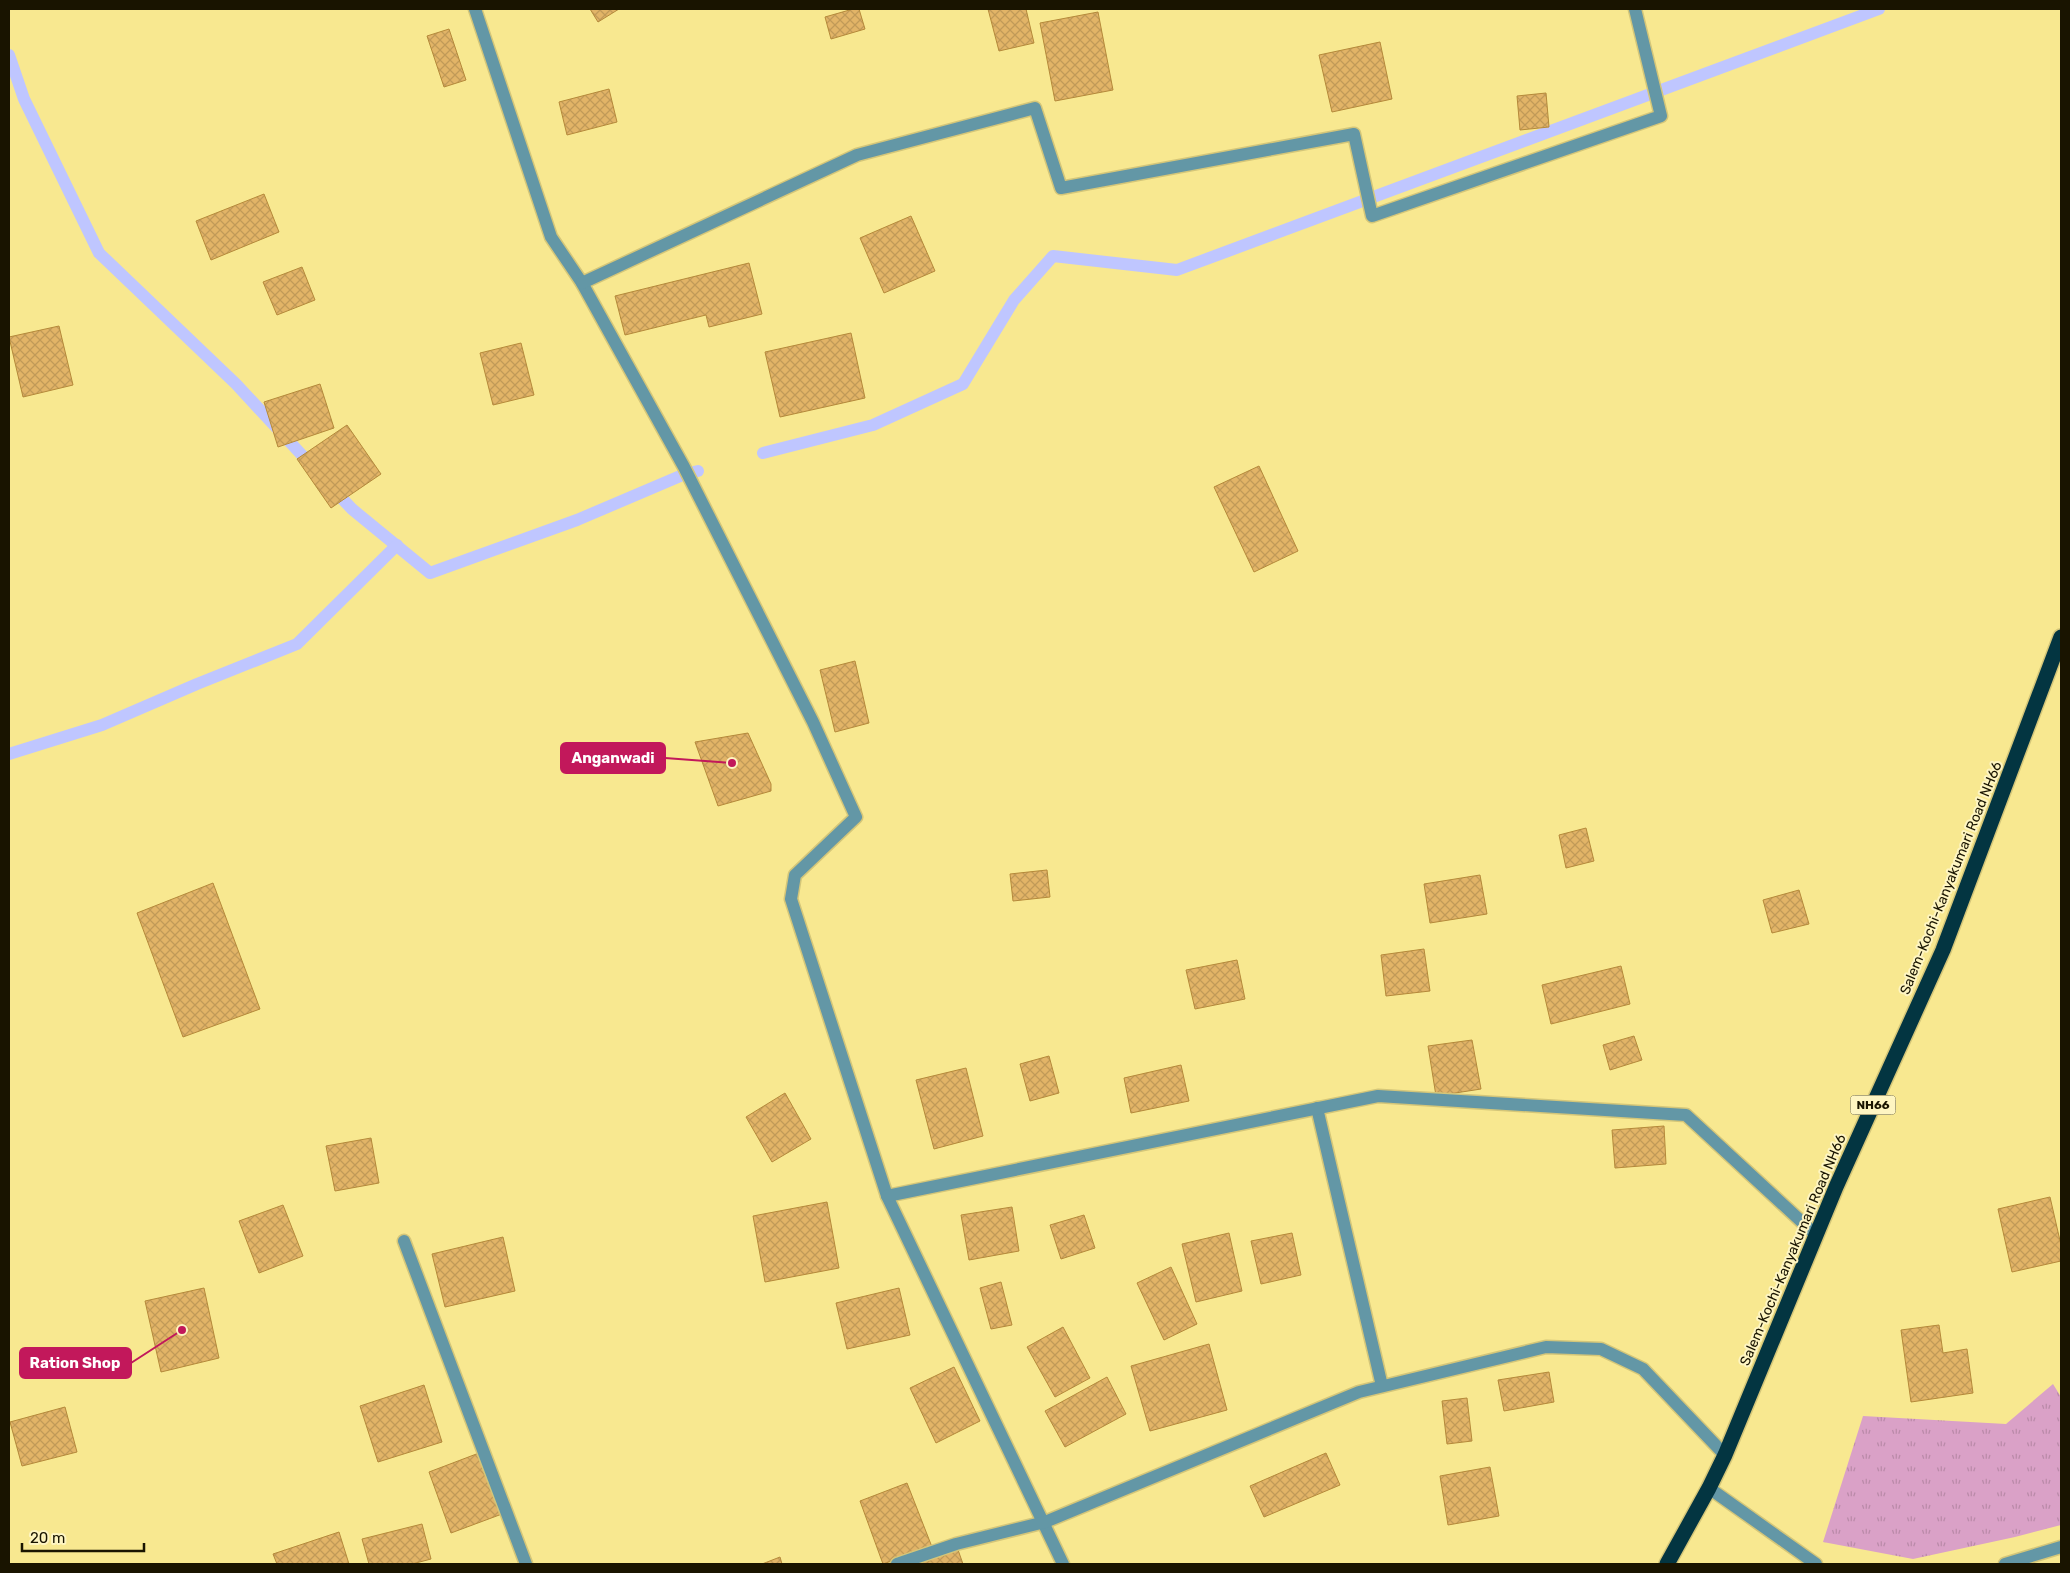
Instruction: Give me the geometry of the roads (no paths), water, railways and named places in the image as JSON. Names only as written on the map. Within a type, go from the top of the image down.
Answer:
[{"type":"highway","name":"Salem-Kochi-Kanyakumari Road NH66","points":[[1667,1564],[1709,1488],[1725,1454],[1816,1236],[1943,950],[2061,637]]},
{"type":"street","points":[[475,9],[550,237],[582,283],[688,476],[813,722],[856,816],[795,875],[791,899],[887,1196],[1045,1522],[1063,1564]]},
{"type":"street","points":[[582,283],[857,156],[1035,108],[1061,188],[1354,134],[1372,216],[1661,116],[1635,9]]},
{"type":"street","points":[[887,1196],[1378,1096],[1686,1115],[1816,1236]]},
{"type":"street","points":[[1317,1108],[1382,1386]]},
{"type":"street","points":[[404,1241],[526,1564]]},
{"type":"street","points":[[897,1564],[956,1544],[1045,1522],[1359,1392],[1546,1347],[1601,1349],[1643,1369],[1725,1454]]},
{"type":"street","points":[[1709,1488],[1816,1564]]},
{"type":"street","points":[[2005,1564],[2061,1547]]},
{"type":"waterway","points":[[763,453],[873,425],[963,384],[1014,300],[1053,256],[1177,270],[1879,9]]},
{"type":"waterway","points":[[9,55],[24,99],[99,253],[236,384],[313,467]]},
{"type":"waterway","points":[[331,487],[352,509],[430,573],[577,520],[685,474],[698,471]]},
{"type":"waterway","points":[[9,754],[102,725],[297,644],[397,545]]},
{"type":"place","name":"Anganwadi","points":[[732,763]]},
{"type":"place","name":"Ration Shop","points":[[182,1330]]}]
